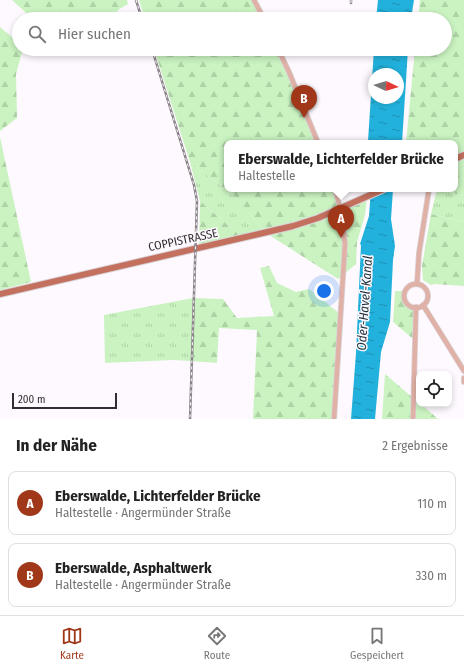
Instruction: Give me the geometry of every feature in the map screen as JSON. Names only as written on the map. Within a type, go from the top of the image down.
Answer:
[{"type":"main road","name":"COPPISTRASSE","points":[[0,294],[106,268],[283,229],[306,222],[378,192]]},
{"type":"street","points":[[254,0],[260,12]]},
{"type":"street","points":[[281,56],[292,78],[317,140]]},
{"type":"street","points":[[334,419],[345,244],[341,208],[336,192]]},
{"type":"street","points":[[417,284],[419,253],[429,192]]},
{"type":"street","points":[[417,284],[424,286],[428,292],[427,300],[423,305],[416,307],[409,305],[404,295],[410,286],[417,284]]},
{"type":"street","points":[[423,305],[464,371]]},
{"type":"street","points":[[412,419],[416,307]]},
{"type":"green space","points":[[12,0],[127,0],[128,4],[117,12],[25,12]]},
{"type":"green space","points":[[139,0],[254,0],[260,12],[143,12]]},
{"type":"green space","points":[[420,0],[464,0],[464,153],[458,156],[458,140],[406,140],[414,56],[452,56],[452,12],[419,12]]},
{"type":"green space","points":[[0,27],[12,37],[12,56],[21,56],[16,74],[17,118],[0,131]]},
{"type":"green space","points":[[156,56],[281,56],[316,140],[224,140],[224,188],[190,162]]},
{"type":"green space","points":[[0,137],[31,282],[0,290]]},
{"type":"green space","points":[[464,159],[464,196],[448,192],[458,192],[458,162]]},
{"type":"green space","points":[[190,162],[224,188],[224,192],[229,192],[235,197],[266,233],[243,238],[200,201]]},
{"type":"green space","points":[[229,192],[336,192],[341,208],[367,197],[365,215],[357,242],[356,264],[338,279],[266,233],[235,197]]},
{"type":"green space","points":[[436,192],[449,192],[464,196],[464,222],[431,214]]},
{"type":"green space","points":[[200,201],[243,238],[199,248]]},
{"type":"green space","points":[[431,214],[464,222],[464,286],[431,285],[423,280],[422,266]]},
{"type":"green space","points":[[269,266],[277,283],[296,292],[309,289],[339,313],[334,419],[253,419],[257,330],[219,328],[217,363],[191,361],[193,298],[223,299],[237,318],[274,316],[260,268]]},
{"type":"green space","points":[[395,291],[404,291],[402,295],[407,306],[415,309],[413,339],[393,322]]},
{"type":"green space","points":[[193,298],[191,361],[173,360],[105,363],[104,315]]},
{"type":"green space","points":[[385,374],[416,400],[416,407],[424,407],[438,419],[382,419]]},
{"type":"water","points":[[378,0],[414,0],[412,12],[377,12]]},
{"type":"water","points":[[374,56],[408,56],[402,140],[368,140],[370,104],[404,104],[404,68],[373,68]]},
{"type":"water","name":"Oder-Havel-Kanal","points":[[371,192],[393,192],[391,219],[395,246],[390,322],[381,352],[375,419],[351,419],[356,353],[360,244],[369,216]]},
{"type":"railway","points":[[136,0],[140,12]]},
{"type":"railway","points":[[154,56],[194,185],[197,201],[190,419]]},
{"type":"place","name":"Eberswalde, Asphaltwerk","points":[[304,118]]},
{"type":"place","name":"Eberswalde, Lichterfelder Brücke","points":[[341,238]]}]
